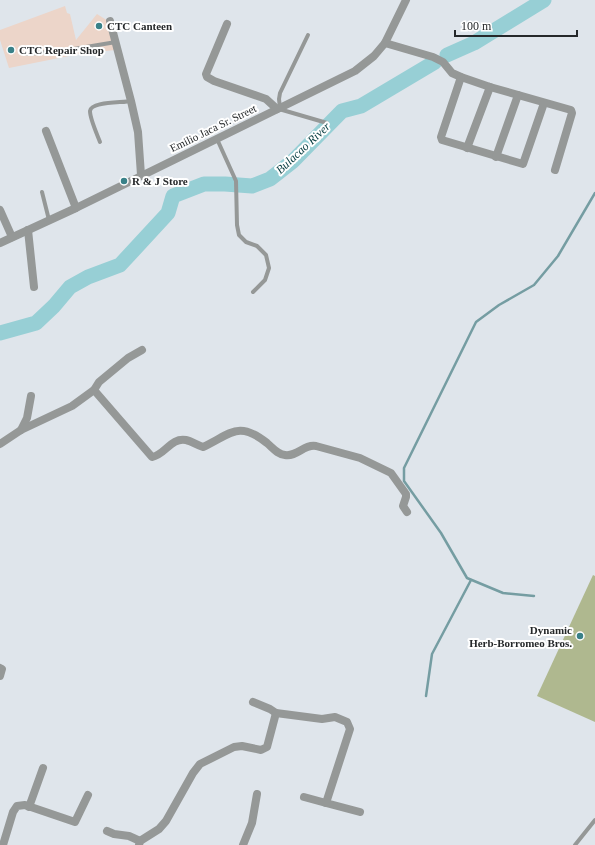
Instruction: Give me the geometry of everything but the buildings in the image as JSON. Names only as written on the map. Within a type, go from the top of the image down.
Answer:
[{"type":"street","name":"Emilio Jaca Sr. Street","points":[[0,243],[76,208],[355,71],[374,56],[385,43],[406,0]]},
{"type":"street","points":[[110,21],[138,132],[141,175]]},
{"type":"street","points":[[227,24],[206,74],[207,76],[266,99],[279,108]]},
{"type":"street","points":[[385,43],[433,57],[444,62],[452,73],[461,77],[490,87],[569,109],[572,113],[555,170]]},
{"type":"street","points":[[461,77],[440,138],[467,148],[523,164],[544,103]]},
{"type":"street","points":[[467,148],[490,87]]},
{"type":"street","points":[[496,157],[518,95]]},
{"type":"street","points":[[46,131],[76,208]]},
{"type":"street","points":[[0,210],[12,237]]},
{"type":"street","points":[[28,230],[34,287]]},
{"type":"street","points":[[20,430],[72,406],[94,390],[99,382],[128,358],[142,350]]},
{"type":"street","points":[[94,390],[152,457],[157,456],[171,444],[179,440],[187,440],[204,447],[233,431],[242,431],[255,434],[278,454],[287,456],[294,454],[306,446],[316,446],[360,458],[392,473],[406,494],[403,506],[406,512]]},
{"type":"street","points":[[0,444],[25,425],[31,396]]},
{"type":"street","points":[[0,668],[2,669],[0,676]]},
{"type":"street","points":[[253,702],[276,713],[322,719],[335,717],[347,722],[350,729],[326,802]]},
{"type":"street","points":[[108,831],[114,834],[129,836],[140,843],[159,829],[166,821],[187,783],[200,764],[234,747],[242,746],[261,750],[267,747],[276,713]]},
{"type":"street","points":[[29,807],[43,768]]},
{"type":"street","points":[[243,845],[252,823],[256,794]]},
{"type":"street","points":[[3,845],[16,807],[22,805],[75,822],[88,795]]},
{"type":"street","points":[[304,797],[360,812]]},
{"type":"lane","points":[[308,35],[280,93],[278,99],[279,108],[327,123]]},
{"type":"lane","points":[[27,54],[68,50],[116,42]]},
{"type":"lane","points":[[100,142],[91,116],[91,108],[107,103],[131,101]]},
{"type":"lane","points":[[217,139],[236,181],[237,225],[239,235],[246,242],[257,246],[266,256],[269,268],[265,280],[252,292]]},
{"type":"lane","points":[[42,192],[49,220]]},
{"type":"lane","points":[[576,845],[595,820]]},
{"type":"shaded area","points":[[65,6],[67,13],[70,14],[76,40],[97,14],[108,21],[115,50],[79,54],[9,68],[0,40],[0,30]]},
{"type":"green space","name":"Dynamic Herb-Borromeo Bros.","points":[[593,575],[595,576],[595,722],[537,696]]},
{"type":"waterway","name":"Bulacao River","points":[[447,55],[474,43],[544,0]]},
{"type":"waterway","name":"Bulacao River","points":[[0,333],[36,323],[54,306],[70,287],[88,277],[120,265],[168,213],[173,196],[204,184],[252,186],[270,179],[293,161],[342,111],[361,106],[435,62]]},
{"type":"waterway","points":[[534,596],[503,593],[467,578],[441,533],[404,481],[404,468],[476,322],[499,305],[534,285],[558,256],[595,193]]},
{"type":"waterway","points":[[426,696],[432,654],[471,580]]},
{"type":"place","name":"CTC Canteen","points":[[99,26]]},
{"type":"place","name":"CTC Repair Shop","points":[[11,50]]},
{"type":"place","name":"R & J Store","points":[[124,181]]},
{"type":"place","name":"Dynamic Herb-Borromeo Bros.","points":[[580,636]]}]
